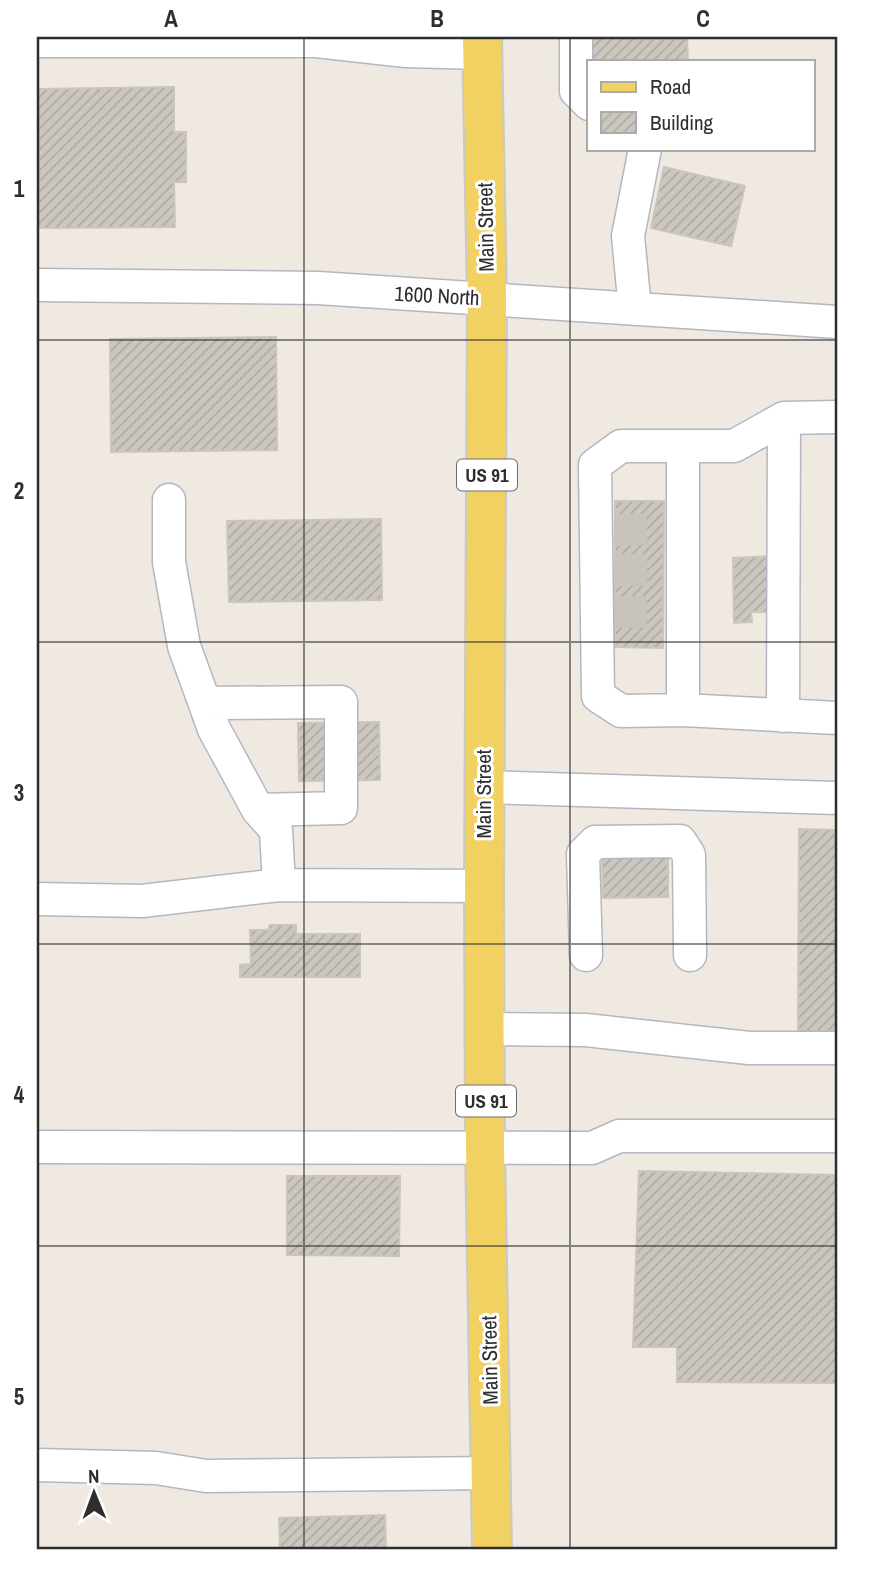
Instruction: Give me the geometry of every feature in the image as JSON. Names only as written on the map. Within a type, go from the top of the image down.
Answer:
[{"type":"main road","name":"Main Street","points":[[482,45],[487,298],[485,1148],[492,1550]]},
{"type":"street","points":[[576,37],[576,91],[587,102]]},
{"type":"street","points":[[37,41],[316,41],[406,51],[482,45]]},
{"type":"street","points":[[635,309],[628,236],[645,150]]},
{"type":"street","name":"1600 North","points":[[37,285],[318,288],[837,322]]},
{"type":"street","points":[[837,417],[784,418],[734,446],[621,446],[595,465],[605,530],[606,570],[606,612],[598,696],[621,710],[684,710],[837,718]]},
{"type":"street","points":[[783,716],[784,418]]},
{"type":"street","points":[[682,446],[673,529],[673,611],[684,710]]},
{"type":"street","points":[[169,500],[169,562],[184,646],[214,729],[258,810],[276,830],[279,886]]},
{"type":"street","points":[[205,703],[341,702],[341,808],[258,810]]},
{"type":"street","points":[[484,787],[837,797]]},
{"type":"street","points":[[586,956],[583,854],[594,842],[680,841],[689,855],[690,954]]},
{"type":"street","points":[[37,899],[142,901],[279,886],[484,886]]},
{"type":"street","points":[[486,1029],[586,1030],[749,1048],[837,1048]]},
{"type":"street","points":[[37,1147],[592,1147],[619,1136],[837,1136]]},
{"type":"street","points":[[37,1465],[156,1468],[206,1476],[492,1473]]},
{"type":"building","points":[[586,37],[687,37],[688,60],[589,60]]},
{"type":"building","points":[[174,87],[174,132],[186,132],[186,182],[174,182],[175,227],[37,228],[37,89]]},
{"type":"building","points":[[664,167],[745,186],[731,246],[651,228]]},
{"type":"building","points":[[276,337],[277,450],[111,452],[110,339]]},
{"type":"building","points":[[615,501],[664,501],[663,648],[615,647]]},
{"type":"building","points":[[381,519],[382,600],[229,602],[227,521]]},
{"type":"building","points":[[772,556],[774,612],[751,612],[752,622],[734,623],[733,558]]},
{"type":"building","points":[[379,722],[380,780],[299,781],[298,723]]},
{"type":"building","points":[[799,829],[837,830],[837,1031],[798,1031]]},
{"type":"building","points":[[668,852],[668,897],[603,898],[602,853]]},
{"type":"building","points":[[270,925],[296,925],[296,934],[360,934],[360,977],[240,977],[240,965],[251,964],[250,930],[268,930]]},
{"type":"building","points":[[639,1171],[837,1175],[837,1383],[677,1382],[677,1347],[633,1347]]},
{"type":"building","points":[[287,1176],[400,1176],[399,1256],[287,1255]]},
{"type":"building","points":[[385,1515],[386,1550],[280,1550],[279,1518]]},
{"type":"tunnel","points":[[615,530],[664,529]]},
{"type":"tunnel","points":[[615,570],[664,570]]},
{"type":"tunnel","points":[[615,612],[663,612]]}]
